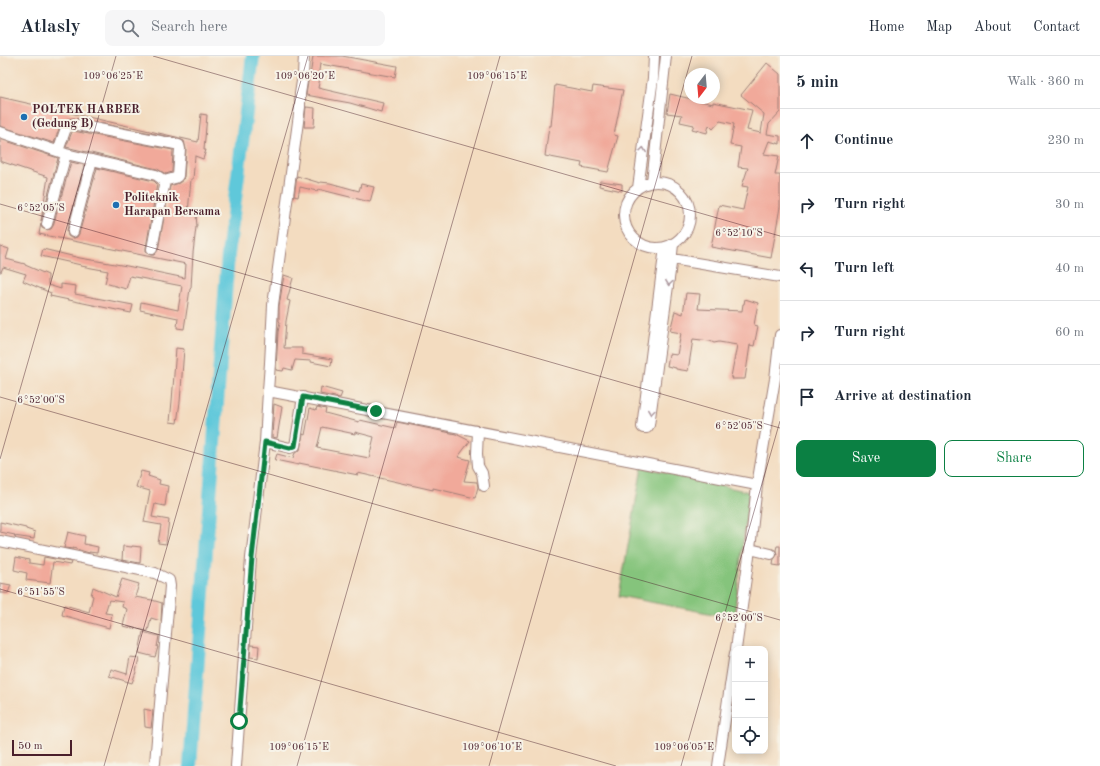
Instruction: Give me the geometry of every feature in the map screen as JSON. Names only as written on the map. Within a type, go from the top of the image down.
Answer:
[{"type":"street","points":[[236,766],[252,558],[265,442],[273,305],[300,107],[304,56]]},
{"type":"street","points":[[638,188],[654,56]]},
{"type":"street","points":[[652,182],[666,56]]},
{"type":"street","points":[[652,82],[662,85]]},
{"type":"street","points":[[47,224],[66,128],[69,125],[73,124],[179,145],[178,176],[164,181]]},
{"type":"street","points":[[0,132],[62,152],[156,175],[164,181]]},
{"type":"street","points":[[73,232],[92,160]]},
{"type":"street","points":[[152,249],[164,181]]},
{"type":"street","points":[[660,182],[675,187],[681,192],[689,206],[690,214],[690,222],[683,236],[669,245],[654,248],[639,242],[633,237],[628,231],[624,216],[627,200],[638,188],[644,184],[660,182]]},
{"type":"street","points":[[669,245],[672,259],[649,425],[647,428],[644,428],[642,427],[669,245]]},
{"type":"street","points":[[672,259],[780,277]]},
{"type":"street","points":[[736,646],[757,485],[777,380],[780,335]]},
{"type":"street","points":[[268,391],[757,485]]},
{"type":"street","points":[[265,442],[290,448],[295,446],[303,397]]},
{"type":"street","points":[[478,431],[478,466],[482,473],[484,486]]},
{"type":"street","points":[[0,542],[155,573],[169,580],[170,586],[155,763]]},
{"type":"street","points":[[750,548],[771,554]]},
{"type":"street","points":[[718,766],[732,673]]},
{"type":"shaded area","points":[[69,158],[87,165],[69,236],[49,232]]},
{"type":"green space","points":[[642,467],[749,492],[734,618],[619,596]]},
{"type":"building","points":[[313,56],[342,56],[397,66],[395,77],[320,64],[318,88],[383,103],[381,112],[350,103],[306,95]]},
{"type":"building","points":[[767,63],[780,74],[780,112],[769,124],[767,134],[780,136],[780,144],[769,141],[764,154],[779,156],[775,175],[780,175],[780,207],[771,258],[711,247],[719,205],[743,210],[748,187],[742,186],[748,168],[738,167],[741,147],[730,145],[734,124],[720,121],[713,129],[709,125],[707,133],[692,129],[694,125],[680,122],[682,115],[667,113],[670,94],[684,97],[684,104],[720,103],[752,110],[747,130],[761,133],[764,114],[741,95]]},
{"type":"building","points":[[555,85],[592,92],[593,86],[623,90],[614,135],[618,136],[608,172],[581,167],[582,163],[545,156],[549,126],[551,126]]},
{"type":"building","points":[[0,97],[198,142],[201,114],[207,115],[204,150],[206,150],[203,159],[195,156],[193,179],[191,179],[188,213],[196,214],[197,227],[193,253],[191,288],[184,329],[177,328],[178,318],[140,310],[141,302],[178,310],[182,286],[130,276],[126,289],[105,283],[108,271],[41,256],[43,249],[80,258],[185,278],[186,264],[39,234],[41,223],[42,228],[46,230],[51,229],[53,226],[71,162],[84,165],[67,230],[68,236],[74,238],[79,234],[97,168],[154,181],[157,184],[146,248],[148,254],[154,255],[158,250],[170,186],[179,183],[184,177],[186,149],[184,141],[176,138],[74,118],[67,119],[61,123],[54,143],[0,126]]},
{"type":"building","points":[[306,107],[315,108],[314,127],[304,127]]},
{"type":"building","points":[[73,131],[173,150],[172,172],[166,174],[157,169],[66,147]]},
{"type":"building","points":[[0,139],[58,158],[41,221],[48,177],[0,161]]},
{"type":"building","points":[[297,176],[320,183],[330,183],[359,191],[361,184],[374,187],[370,202],[318,189],[317,191],[300,187],[298,197],[294,196]]},
{"type":"building","points":[[600,181],[622,184],[622,191],[599,186]]},
{"type":"building","points":[[0,246],[9,249],[6,259],[25,264],[48,275],[48,285],[61,289],[61,284],[76,286],[75,294],[133,305],[131,313],[50,296],[51,293],[23,281],[26,274],[3,267],[0,272]]},
{"type":"building","points":[[284,275],[293,278],[287,300],[290,301],[286,321],[284,348],[302,348],[302,354],[332,359],[331,366],[311,361],[295,360],[292,370],[284,368],[283,371],[276,370],[280,322],[279,306]]},
{"type":"building","points":[[686,293],[700,294],[698,309],[742,311],[745,299],[758,303],[754,325],[758,326],[754,346],[750,345],[745,379],[732,379],[733,377],[731,377],[737,345],[719,342],[714,343],[710,341],[693,339],[688,371],[667,366],[669,354],[677,355],[681,333],[670,331],[675,311],[683,314]]},
{"type":"building","points":[[176,348],[184,349],[177,423],[170,422]]},
{"type":"building","points":[[321,387],[342,393],[340,398],[320,394]]},
{"type":"building","points":[[274,404],[282,407],[277,438],[272,437]]},
{"type":"building","points":[[317,407],[326,409],[325,413],[359,422],[360,420],[395,428],[397,422],[456,434],[470,441],[458,457],[470,460],[464,481],[477,482],[478,487],[475,498],[358,473],[358,475],[299,463],[299,465],[275,460],[277,454],[293,458],[295,453],[300,450],[303,434],[305,435],[310,408],[316,410]],"holes":[[[322,427],[355,434],[355,432],[374,437],[369,458],[317,448]]]},
{"type":"building","points":[[141,471],[149,473],[148,476],[160,480],[159,484],[168,486],[165,506],[155,504],[152,517],[169,520],[166,544],[158,543],[161,525],[144,522],[150,491],[136,487]]},
{"type":"building","points":[[0,522],[26,528],[35,532],[34,539],[0,532]]},
{"type":"building","points":[[68,532],[85,536],[84,544],[98,547],[97,553],[89,553],[73,548],[64,548]]},
{"type":"building","points":[[123,546],[141,547],[140,563],[122,560]]},
{"type":"building","points":[[777,546],[780,546],[780,566],[773,565],[774,559],[777,555]]},
{"type":"building","points":[[16,557],[29,560],[29,563],[43,565],[44,557],[71,562],[70,565],[53,562],[50,583],[26,580],[27,573],[14,570]]},
{"type":"building","points":[[122,579],[139,584],[135,597],[162,603],[161,621],[151,618],[148,631],[123,626],[127,609],[122,607],[123,602],[109,600],[105,613],[112,614],[109,628],[62,615],[64,605],[89,612],[93,596],[91,595],[93,587],[116,597]]},
{"type":"building","points":[[0,583],[11,585],[8,593],[0,593]]},
{"type":"building","points":[[143,632],[159,636],[155,657],[139,653]]},
{"type":"building","points":[[251,645],[259,646],[258,658],[250,657]]},
{"type":"building","points":[[130,657],[139,658],[132,683],[109,676],[111,669],[127,674]]},
{"type":"building","points":[[144,709],[153,711],[151,728],[145,727]]},
{"type":"waterway","points":[[190,766],[228,255],[253,56]]},
{"type":"place","name":"POLTEK HARBER (Gedung B)","points":[[24,117]]},
{"type":"place","name":"Politeknik Harapan Bersama","points":[[116,205]]},
{"type":"route","points":[[239,721],[252,558],[265,442],[290,448],[295,446],[303,397],[376,411]]}]
